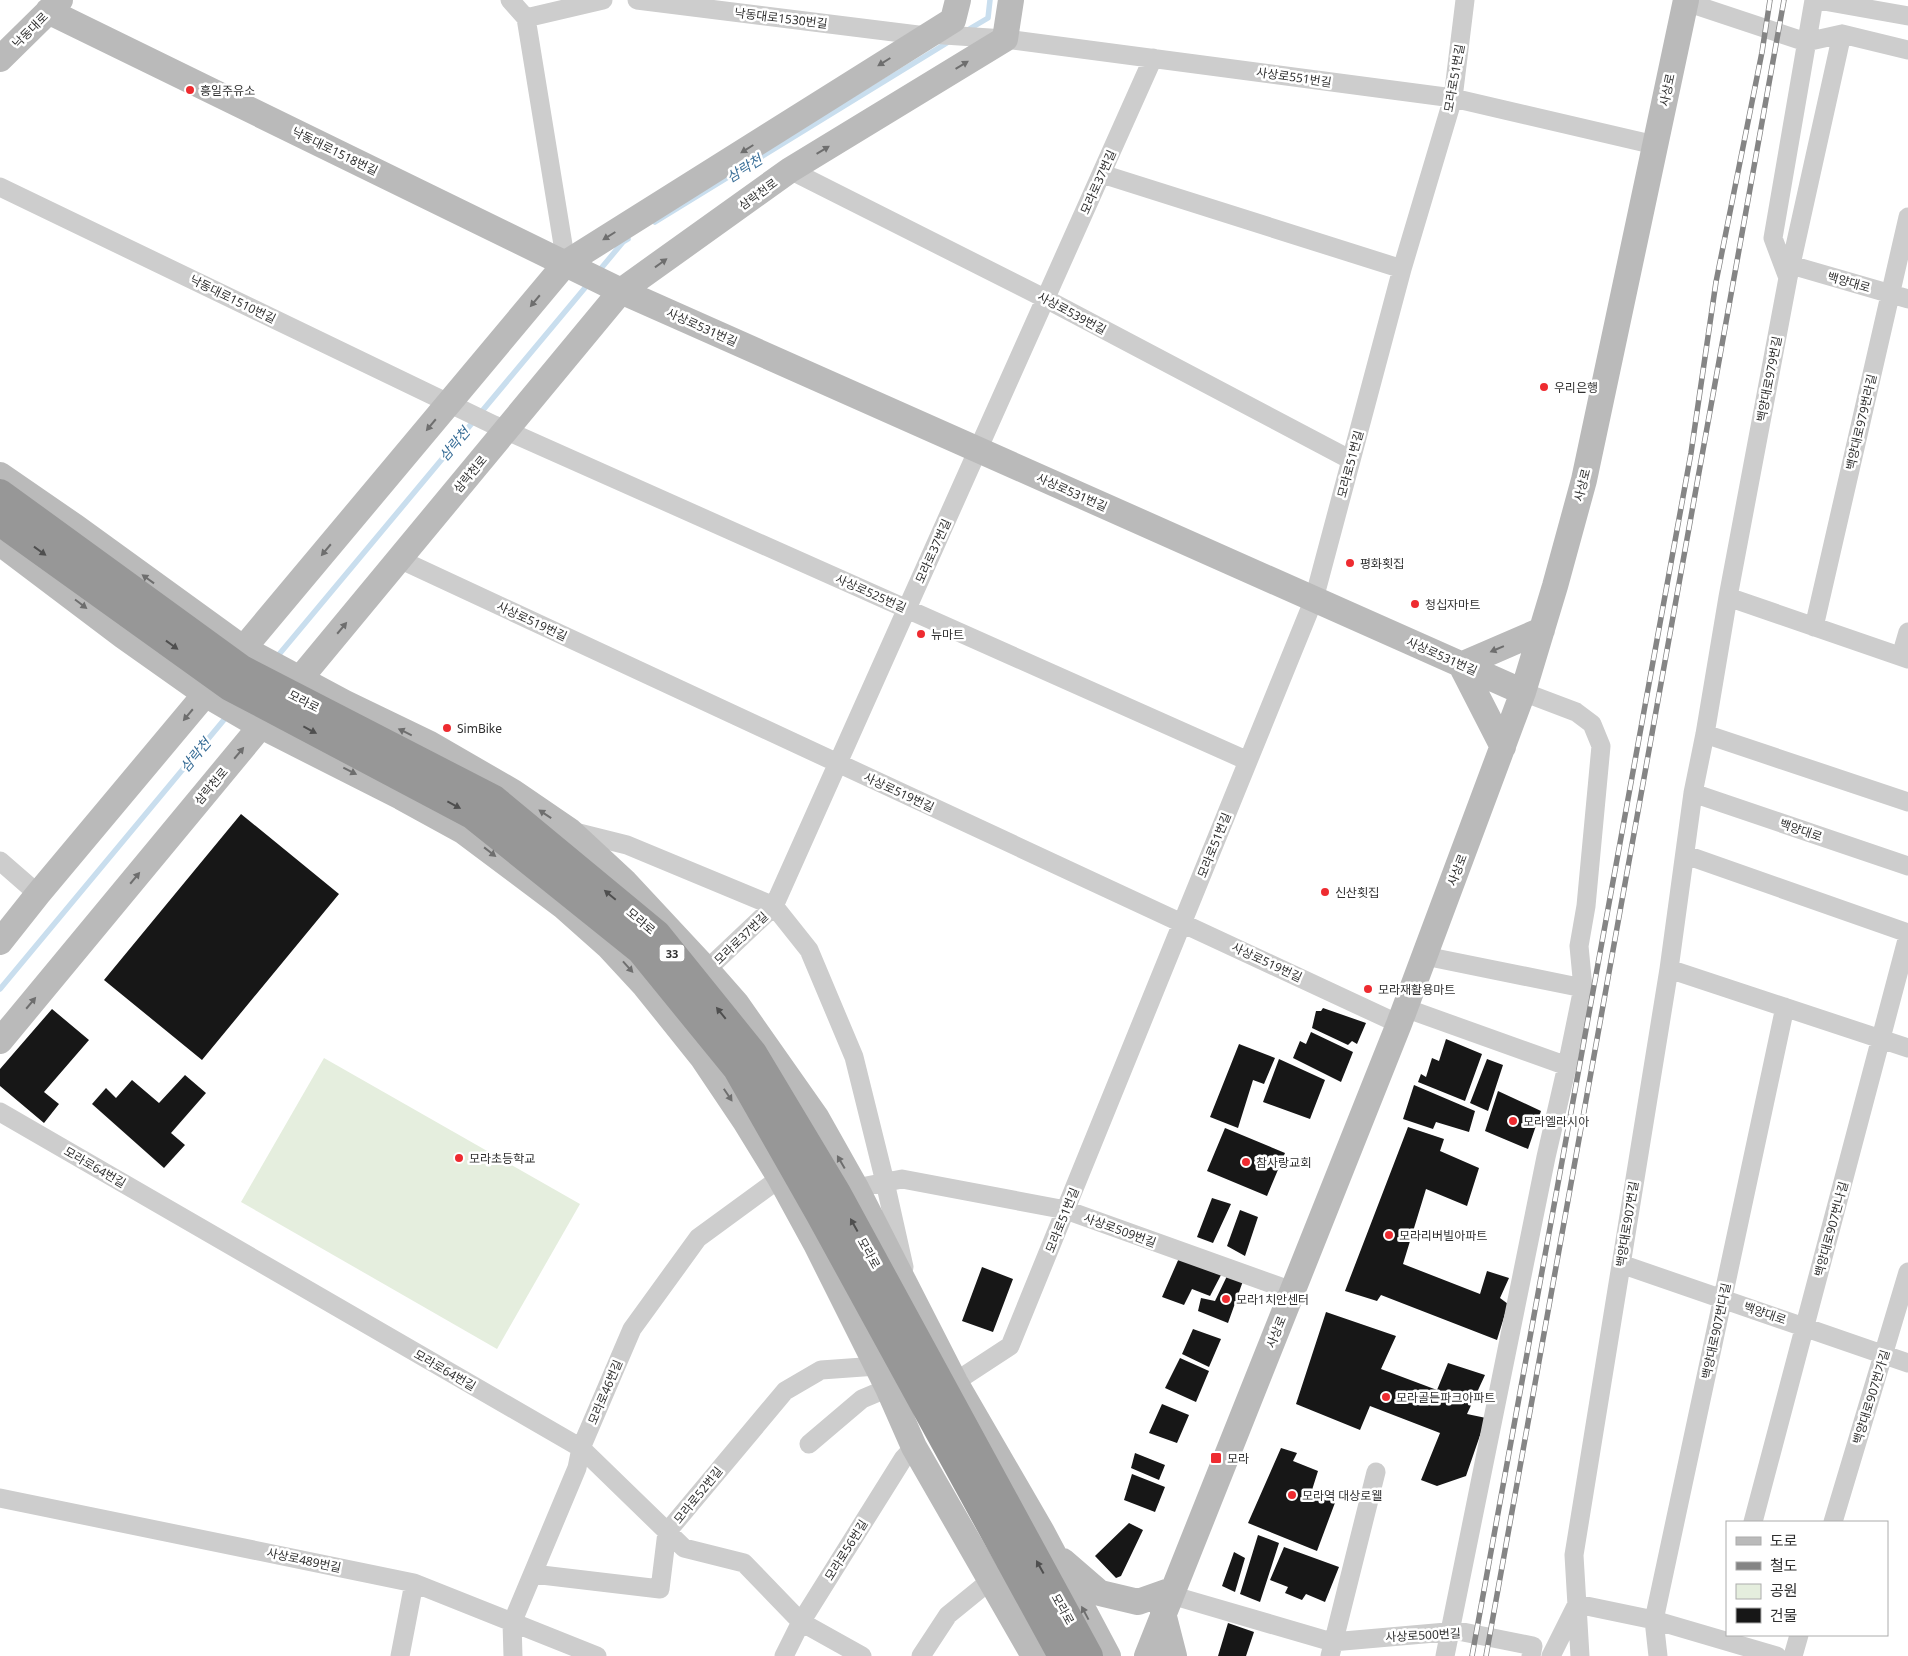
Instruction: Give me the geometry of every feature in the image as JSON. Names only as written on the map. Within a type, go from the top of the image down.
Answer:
[{"type":"highway","name":"모라로","points":[[0,493],[242,668],[494,798],[657,934],[753,1053],[837,1193],[1089,1656]]},
{"type":"highway","name":"모라로","points":[[0,522],[230,687],[472,814],[640,950],[737,1070],[829,1230],[1062,1656]]},
{"type":"main road","points":[[0,942],[38,894],[213,699],[574,267],[927,35],[953,20],[958,0]]},
{"type":"main road","points":[[1005,39],[1011,0]]},
{"type":"main road","name":"사상로","points":[[1147,1656],[1402,1016],[1523,692],[1584,480],[1686,1]]},
{"type":"main road","name":"낙동대로","points":[[0,60],[54,6]]},
{"type":"main road","name":"낙동대로1518번길","points":[[54,6],[614,287]]},
{"type":"main road","name":"삼락천로","points":[[0,1041],[252,722],[291,675],[399,559],[500,428],[614,287],[790,170],[1005,39]]},
{"type":"main road","name":"사상로531번길","points":[[614,287],[1523,692]]},
{"type":"main road","points":[[0,475],[252,653]]},
{"type":"main road","points":[[0,543],[123,636],[213,699],[252,722],[463,831],[563,906],[608,946],[662,1007],[702,1057],[780,1178],[816,1244],[882,1377],[914,1447],[1034,1656]]},
{"type":"main road","points":[[1503,747],[1461,665],[1542,630]]},
{"type":"main road","name":"모라로","points":[[252,653],[291,675],[430,744],[513,792],[570,831],[625,882],[736,1003],[816,1118],[856,1188],[955,1382],[1051,1550],[1108,1656]]},
{"type":"main road","points":[[1051,1550],[1100,1593],[1138,1602],[1169,1599],[1174,1656]]},
{"type":"street","points":[[510,0],[526,18],[574,267]]},
{"type":"street","points":[[526,18],[604,0]]},
{"type":"street","name":"낙동대로1530번길","points":[[637,0],[927,35]]},
{"type":"street","name":"모라로51번길","points":[[955,1382],[1010,1346],[1314,599],[1402,269],[1453,98],[1465,0]]},
{"type":"street","points":[[1790,271],[1772,238],[1814,0]]},
{"type":"street","points":[[1818,0],[1908,16]]},
{"type":"street","points":[[1686,1],[1806,42],[1842,34],[1908,50]]},
{"type":"street","name":"백양대로979번길","points":[[1693,793],[1790,271],[1842,34]]},
{"type":"street","name":"사상로551번길","points":[[927,35],[1005,39],[1453,98],[1655,145]]},
{"type":"street","name":"모라로37번길","points":[[662,1007],[707,970],[774,906],[1153,58]]},
{"type":"street","name":"사상로539번길","points":[[790,170],[1046,299],[1351,460]]},
{"type":"street","points":[[1102,174],[1402,269]]},
{"type":"street","name":"낙동대로1510번길","points":[[0,187],[500,428]]},
{"type":"street","name":"백양대로979번라길","points":[[1814,627],[1899,296],[1908,217]]},
{"type":"street","name":"백양대로","points":[[1790,271],[1899,296]]},
{"type":"street","name":"사상로525번길","points":[[500,428],[1248,761]]},
{"type":"street","name":"사상로519번길","points":[[399,559],[1182,923],[1402,1016]]},
{"type":"street","points":[[1728,597],[1904,658],[1908,632]]},
{"type":"street","points":[[1446,1656],[1449,1632],[1546,1156],[1568,1066],[1583,988],[1579,946],[1586,906],[1601,746],[1592,724],[1576,712],[1523,692]]},
{"type":"street","points":[[1705,734],[1908,802]]},
{"type":"street","name":"백양대로","points":[[1693,793],[1908,866]]},
{"type":"street","name":"백양대로907번길","points":[[1580,1656],[1574,1555],[1669,969],[1693,793]]},
{"type":"street","points":[[570,831],[627,845],[774,906],[809,950],[854,1057],[885,1182],[910,1295]]},
{"type":"street","points":[[1686,855],[1908,934]]},
{"type":"street","points":[[0,862],[38,894]]},
{"type":"street","name":"백양대로907번나길","points":[[1753,1521],[1908,934]]},
{"type":"street","points":[[1425,956],[1583,988]]},
{"type":"street","points":[[1669,969],[1908,1048]]},
{"type":"street","name":"백양대로907번다길","points":[[1658,1656],[1654,1620],[1785,1007]]},
{"type":"street","points":[[1402,1016],[1568,1066]]},
{"type":"street","name":"모라로64번길","points":[[0,1112],[581,1448],[684,1548],[744,1563],[801,1622],[862,1656]]},
{"type":"street","name":"모라로46번길","points":[[513,1656],[512,1623],[577,1468],[581,1448],[632,1329],[698,1238],[780,1178]]},
{"type":"street","name":"사상로509번길","points":[[856,1188],[902,1179],[1066,1210],[1292,1291]]},
{"type":"street","name":"백양대로","points":[[1621,1264],[1908,1362]]},
{"type":"street","name":"백양대로907번가길","points":[[1833,1521],[1908,1272]]},
{"type":"street","name":"모라로52번길","points":[[532,1574],[660,1588],[667,1532],[785,1391],[821,1370],[882,1377]]},
{"type":"street","points":[[809,1444],[862,1399],[882,1377]]},
{"type":"street","name":"모라로56번길","points":[[784,1656],[801,1622],[903,1458],[914,1447]]},
{"type":"street","points":[[1331,1649],[1376,1472]]},
{"type":"street","name":"사상로489번길","points":[[0,1498],[414,1583],[597,1656]]},
{"type":"street","points":[[921,1656],[948,1615],[991,1580]]},
{"type":"street","points":[[400,1656],[414,1583]]},
{"type":"street","name":"사상로500번길","points":[[1169,1599],[1331,1649],[1458,1631],[1533,1646],[1530,1656]]},
{"type":"street","points":[[1551,1656],[1577,1604],[1654,1620],[1725,1631]]},
{"type":"street","points":[[1735,1636],[1777,1656]]},
{"type":"street","points":[[1793,1656],[1799,1636]]},
{"type":"green space","points":[[324,1058],[580,1204],[497,1349],[241,1202]]},
{"type":"building","points":[[241,814],[339,894],[202,1060],[104,980]]},
{"type":"building","points":[[1323,1008],[1366,1023],[1357,1044],[1352,1041],[1348,1045],[1312,1028],[1316,1011],[1321,1011]]},
{"type":"building","points":[[52,1009],[89,1040],[44,1092],[59,1104],[44,1123],[0,1086],[0,1069]]},
{"type":"building","points":[[1311,1032],[1353,1052],[1341,1082],[1293,1058],[1300,1041],[1306,1044]]},
{"type":"building","points":[[1446,1039],[1482,1054],[1465,1101],[1418,1082],[1421,1074],[1426,1077],[1432,1058],[1439,1061]]},
{"type":"building","points":[[1239,1044],[1275,1058],[1264,1084],[1253,1080],[1238,1128],[1210,1117]]},
{"type":"building","points":[[1279,1059],[1325,1080],[1310,1119],[1263,1102]]},
{"type":"building","points":[[1487,1059],[1503,1065],[1488,1111],[1470,1103]]},
{"type":"building","points":[[185,1075],[206,1093],[171,1133],[185,1145],[164,1168],[92,1104],[106,1088],[116,1098],[132,1080],[159,1103]]},
{"type":"building","points":[[1414,1085],[1475,1111],[1469,1132],[1436,1122],[1433,1129],[1403,1119]]},
{"type":"building","name":"모라엘라시아","points":[[1498,1091],[1541,1111],[1528,1149],[1485,1131]]},
{"type":"building","name":"모라리버빌아파트","points":[[1408,1127],[1444,1139],[1440,1151],[1479,1168],[1467,1206],[1426,1189],[1403,1264],[1480,1294],[1487,1271],[1509,1278],[1500,1298],[1508,1304],[1497,1340],[1381,1295],[1377,1301],[1345,1291]]},
{"type":"building","name":"참사랑교회","points":[[1225,1128],[1285,1153],[1267,1196],[1207,1171]]},
{"type":"building","points":[[1212,1198],[1231,1204],[1213,1243],[1197,1237]]},
{"type":"building","points":[[1240,1210],[1258,1217],[1245,1256],[1227,1246]]},
{"type":"building","points":[[1179,1258],[1221,1275],[1210,1296],[1192,1289],[1184,1305],[1162,1297]]},
{"type":"building","points":[[982,1267],[1013,1279],[993,1332],[962,1321]]},
{"type":"building","name":"모라1치안센터","points":[[1227,1276],[1243,1281],[1228,1323],[1198,1311],[1201,1298],[1215,1301]]},
{"type":"building","name":"모라골든파크아파트","points":[[1326,1312],[1396,1336],[1381,1369],[1437,1390],[1448,1363],[1485,1375],[1467,1414],[1486,1418],[1466,1476],[1437,1486],[1421,1480],[1440,1433],[1370,1406],[1360,1430],[1296,1404]]},
{"type":"building","points":[[1193,1329],[1221,1339],[1209,1367],[1182,1354]]},
{"type":"building","points":[[1180,1358],[1209,1371],[1196,1402],[1165,1388]]},
{"type":"building","points":[[1162,1404],[1189,1415],[1177,1443],[1149,1433]]},
{"type":"building","name":"모라역 대상로웰","points":[[1281,1448],[1297,1453],[1293,1461],[1318,1471],[1312,1490],[1336,1500],[1317,1551],[1248,1523]]},
{"type":"building","points":[[1135,1453],[1165,1465],[1159,1480],[1131,1468]]},
{"type":"building","points":[[1132,1474],[1165,1487],[1155,1512],[1124,1500]]},
{"type":"building","points":[[1129,1523],[1143,1530],[1121,1576],[1116,1578],[1095,1556]]},
{"type":"building","points":[[1258,1535],[1279,1543],[1260,1602],[1240,1594]]},
{"type":"building","points":[[1284,1547],[1339,1567],[1325,1602],[1306,1594],[1302,1600],[1285,1593],[1288,1587],[1270,1580]]},
{"type":"building","points":[[1234,1552],[1245,1558],[1235,1592],[1222,1586]]},
{"type":"building","points":[[1228,1623],[1254,1632],[1246,1656],[1218,1656]]},
{"type":"waterway","name":"삼락천","points":[[966,31],[988,18],[990,0]]},
{"type":"waterway","name":"삼락천","points":[[655,222],[950,41]]},
{"type":"waterway","name":"삼락천","points":[[598,272],[623,242],[628,239]]},
{"type":"waterway","name":"삼락천","points":[[276,658],[589,283]]},
{"type":"waterway","name":"삼락천","points":[[0,989],[228,715]]},
{"type":"railway","points":[[1472,1656],[1691,453],[1716,282],[1762,52],[1770,0]]},
{"type":"railway","points":[[1486,1656],[1784,0]]},
{"type":"place","name":"흥일주유소","points":[[190,90]]},
{"type":"place","name":"우리은행","points":[[1544,387]]},
{"type":"place","name":"평화횟집","points":[[1350,563]]},
{"type":"place","name":"청십자마트","points":[[1415,604]]},
{"type":"place","name":"뉴마트","points":[[921,634]]},
{"type":"place","name":"SimBike","points":[[447,728]]},
{"type":"place","name":"신산횟집","points":[[1325,892]]},
{"type":"place","name":"모라재활용마트","points":[[1368,989]]},
{"type":"place","name":"모라엘라시아","points":[[1513,1121]]},
{"type":"place","name":"모라초등학교","points":[[459,1158]]},
{"type":"place","name":"참사랑교회","points":[[1246,1162]]},
{"type":"place","name":"모라리버빌아파트","points":[[1389,1235]]},
{"type":"place","name":"모라1치안센터","points":[[1226,1299]]},
{"type":"place","name":"모라골든파크아파트","points":[[1386,1397]]},
{"type":"place","name":"모라","points":[[1216,1458]]},
{"type":"place","name":"모라역 대상로웰","points":[[1292,1495]]}]
